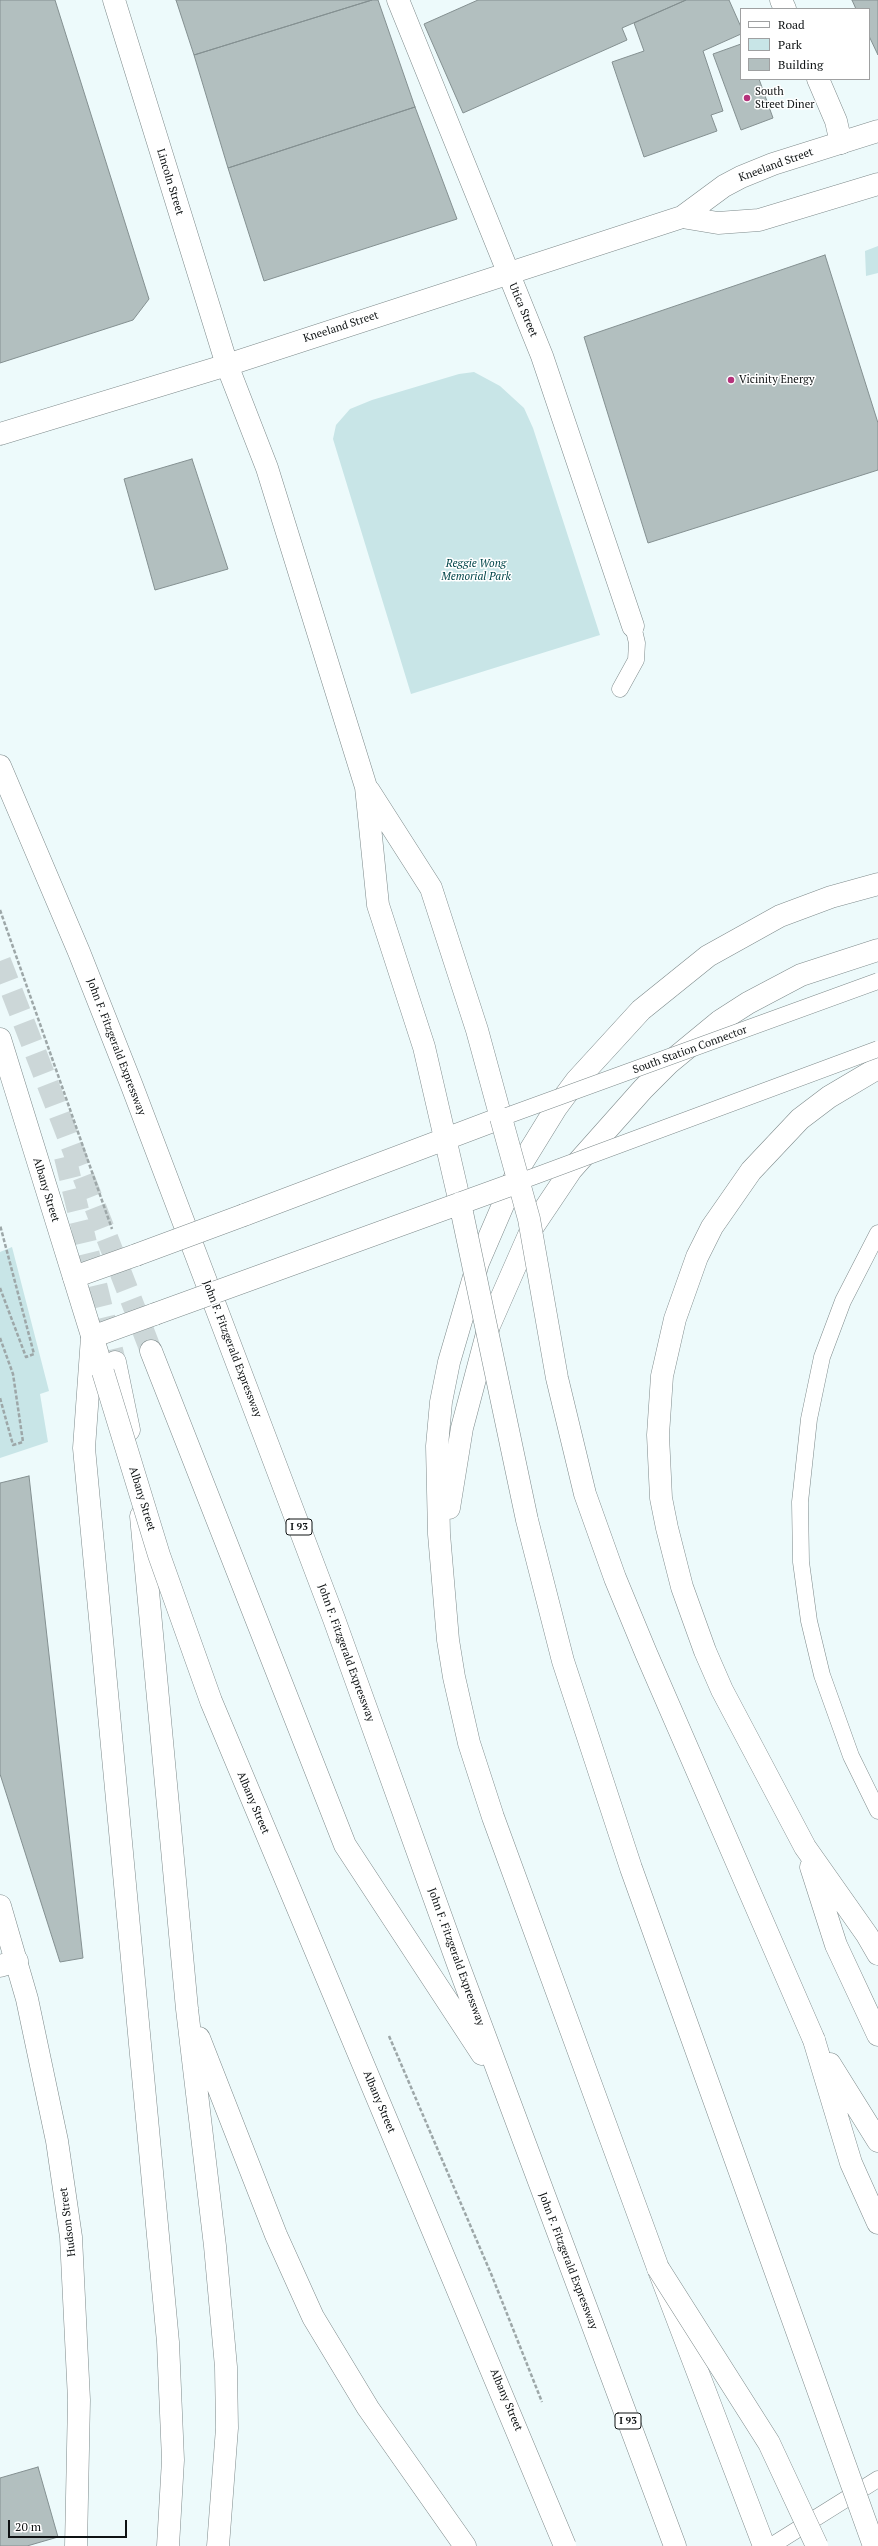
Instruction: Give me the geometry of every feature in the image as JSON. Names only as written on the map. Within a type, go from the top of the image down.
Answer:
[{"type":"main road","name":"Lincoln Street","points":[[114,0],[227,364],[267,468],[366,787]]},
{"type":"main road","name":"Utica Street","points":[[398,0],[552,383],[633,626]]},
{"type":"main road","points":[[818,80],[836,121],[841,143]]},
{"type":"main road","name":"Kneeland Street","points":[[0,434],[227,364],[682,217],[720,189],[740,177],[773,164],[878,131]]},
{"type":"main road","name":"Kneeland Street","points":[[682,217],[718,223],[759,220],[878,184]]},
{"type":"main road","name":"John F. Fitzgerald Expressway","points":[[0,766],[79,952],[132,1086],[334,1619],[504,2088],[675,2546]]},
{"type":"main road","points":[[366,787],[431,888],[477,1030],[529,1219],[558,1384],[588,1500],[646,1653],[814,2040],[851,2163],[878,2223]]},
{"type":"main road","points":[[366,787],[378,905],[424,1047],[460,1204],[527,1520],[563,1661],[634,1876],[874,2546]]},
{"type":"main road","points":[[764,2546],[658,2268],[483,1788],[455,1684],[444,1602],[437,1488],[437,1446],[442,1396],[453,1348],[478,1263],[504,1199],[535,1140],[576,1081],[619,1032],[664,990],[702,960],[731,941],[780,916],[831,897],[878,884]]},
{"type":"main road","points":[[444,1602],[444,1562],[451,1490],[462,1428],[479,1360],[489,1326],[512,1270],[532,1228],[550,1198],[571,1170],[618,1114],[669,1064],[720,1021],[748,1003],[801,975],[878,950]]},
{"type":"main road","name":"Albany Street","points":[[0,1039],[159,1555],[197,1664],[565,2546]]},
{"type":"main road","points":[[878,1068],[829,1097],[800,1120],[751,1171],[730,1199],[700,1251],[685,1287],[668,1347],[659,1407],[658,1466],[661,1498],[682,1587],[722,1690],[805,1847],[867,1935],[878,1954]]},
{"type":"main road","points":[[74,1277],[446,1140],[501,1118]]},
{"type":"main road","points":[[92,1337],[519,1182]]},
{"type":"main road","points":[[151,1351],[345,1845],[504,2088]]},
{"type":"main road","points":[[102,1371],[84,1448],[168,2342],[173,2460],[168,2546]]},
{"type":"main road","points":[[102,1371],[135,1466],[142,1523],[187,2009],[215,2246],[226,2367],[227,2428],[218,2546]]},
{"type":"main road","points":[[805,1847],[836,1945],[878,2035]]},
{"type":"main road","name":"Hudson Street","points":[[0,1906],[8,1963],[28,1999],[57,2141],[71,2237],[79,2400],[76,2546]]},
{"type":"main road","points":[[187,2009],[276,2235],[313,2317],[368,2408],[465,2546]]},
{"type":"main road","points":[[814,2040],[878,2141]]},
{"type":"main road","points":[[658,2268],[769,2443],[818,2546]]},
{"type":"lane","points":[[620,689],[636,660],[637,643],[633,626]]},
{"type":"lane","name":"South Station Connector","points":[[501,1118],[878,981]]},
{"type":"lane","points":[[519,1182],[878,1050]]},
{"type":"lane","points":[[878,1233],[843,1301],[822,1358],[809,1419],[800,1502],[802,1562],[807,1606],[820,1669],[850,1756],[878,1812]]},
{"type":"lane","points":[[771,2546],[878,2479]]},
{"type":"path","points":[[0,910],[113,1232]]},
{"type":"path","points":[[0,1225],[34,1354],[26,1357],[0,1288]]},
{"type":"path","points":[[0,1338],[13,1374],[23,1442],[13,1445],[0,1398]]},
{"type":"path","points":[[388,2035],[486,2262],[544,2405]]},
{"type":"green space","points":[[878,246],[878,273],[866,276],[865,251]]},
{"type":"green space","name":"Reggie Wong Memorial Park","points":[[474,372],[500,386],[524,408],[533,428],[600,635],[411,694],[333,439],[336,425],[350,409],[372,400],[459,374]]},
{"type":"green space","points":[[12,1247],[49,1391],[40,1394],[48,1442],[0,1458],[0,1252]]},
{"type":"building","points":[[0,0],[55,0],[149,299],[133,320],[0,363]]},
{"type":"building","points":[[176,0],[372,0],[194,55]]},
{"type":"building","points":[[372,0],[378,0],[415,107],[228,168],[194,55]]},
{"type":"building","points":[[478,0],[686,0],[622,28],[627,40],[463,113],[424,24]]},
{"type":"building","points":[[686,0],[729,0],[740,25],[740,34],[703,51],[723,111],[711,115],[717,131],[644,157],[612,62],[644,51],[634,23]]},
{"type":"building","points":[[852,0],[878,0],[878,55],[870,38],[870,8],[856,8]]},
{"type":"building","name":"South Street Diner","points":[[740,44],[740,80],[759,80],[773,118],[741,130],[713,54]]},
{"type":"building","points":[[415,107],[457,219],[264,281],[228,168]]},
{"type":"building","name":"Vicinity Energy","points":[[825,255],[878,423],[878,470],[648,543],[584,337]]},
{"type":"building","points":[[192,459],[228,569],[155,590],[124,479]]},
{"type":"building","points":[[29,1476],[83,1958],[60,1962],[0,1774],[0,1483]]},
{"type":"building","points":[[38,2467],[58,2537],[27,2546],[0,2546],[0,2478]]},
{"type":"tunnel","points":[[0,961],[151,1351]]},
{"type":"tunnel","points":[[65,1157],[115,1362]]},
{"type":"place","name":"South Street Diner","points":[[747,98]]},
{"type":"place","name":"Vicinity Energy","points":[[731,380]]}]
